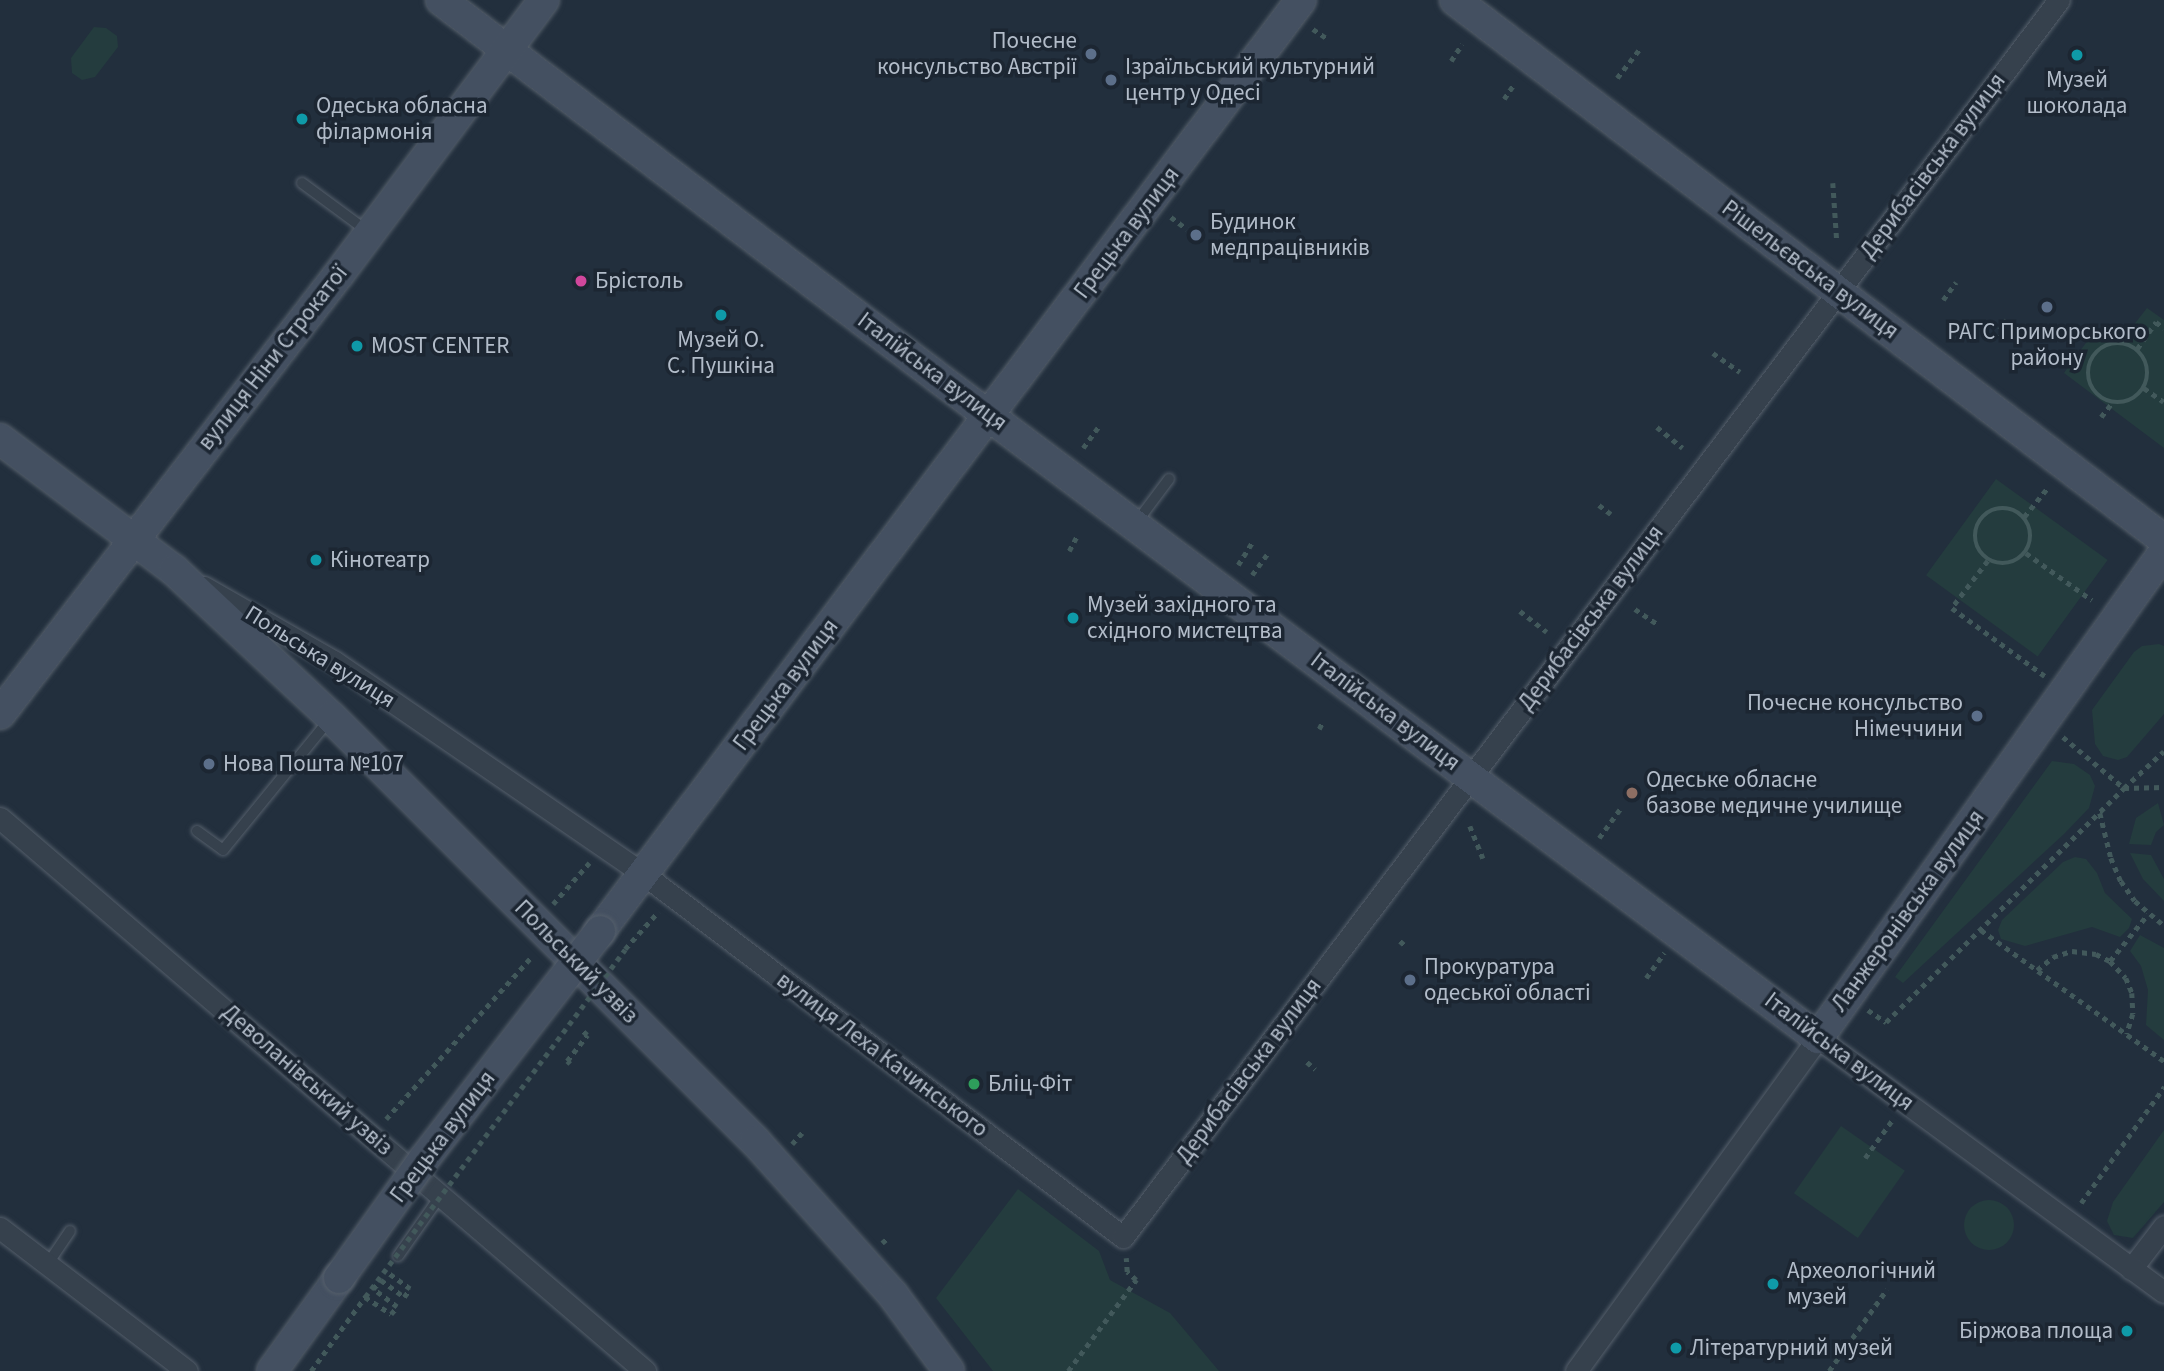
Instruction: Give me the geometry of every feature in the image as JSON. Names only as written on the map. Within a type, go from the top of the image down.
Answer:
[{"type":"street","name":"Італійська вулиця","points":[[440,0],[1135,526],[2131,1269]]},
{"type":"street","name":"вулиця Ніни Строкатої","points":[[3,710],[544,0]]},
{"type":"street","name":"Грецька вулиця","points":[[272,1371],[424,1159],[991,416],[1301,0]]},
{"type":"street","name":"Рішельєвська вулиця","points":[[1455,0],[2164,540]]},
{"type":"street","name":"Дерибасівська вулиця","points":[[1123,1237],[2059,0]]},
{"type":"street","name":"Польська вулиця","points":[[0,439],[180,575],[335,662],[642,873]]},
{"type":"street","name":"Ланжеронівська вулиця","points":[[1576,1371],[1818,1038],[2164,552]]},
{"type":"street","name":"Польський узвіз","points":[[180,575],[331,718],[755,1141],[830,1222],[893,1296],[949,1371]]},
{"type":"street","name":"Деволанівський узвіз","points":[[0,818],[645,1371]]},
{"type":"street","name":"вулиця Леха Качинського","points":[[642,873],[1123,1237]]},
{"type":"street","points":[[2164,1226],[2131,1269],[2164,1292]]},
{"type":"street","points":[[0,1228],[187,1371]]},
{"type":"lane","points":[[302,183],[369,232]]},
{"type":"lane","points":[[1135,526],[1169,479]]},
{"type":"lane","points":[[197,831],[223,850],[331,718]]},
{"type":"lane","points":[[398,1256],[441,1195]]},
{"type":"lane","points":[[47,1265],[70,1231]]},
{"type":"path","points":[[1313,29],[1328,39]]},
{"type":"path","points":[[1451,61],[1462,44]]},
{"type":"path","points":[[1617,78],[1640,49]]},
{"type":"path","points":[[1504,99],[1514,84]]},
{"type":"path","points":[[1833,183],[1837,242]]},
{"type":"path","points":[[1171,218],[1187,229]]},
{"type":"path","points":[[1943,300],[1956,282]]},
{"type":"path","points":[[1994,338],[2006,320]]},
{"type":"path","points":[[2137,349],[2156,322],[2164,328]]},
{"type":"path","points":[[2118,342],[2137,349],[2147,365],[2144,388],[2130,400],[2112,403],[2096,394],[2091,387],[2089,362],[2099,348],[2108,344],[2118,342]]},
{"type":"path","points":[[1713,353],[1740,372]]},
{"type":"path","points":[[2144,388],[2164,402]]},
{"type":"path","points":[[2101,417],[2112,403]]},
{"type":"path","points":[[1083,448],[1100,425]]},
{"type":"path","points":[[1657,427],[1683,448]]},
{"type":"path","points":[[2024,517],[2048,487]]},
{"type":"path","points":[[1599,505],[1611,514]]},
{"type":"path","points":[[2000,508],[2009,508],[2024,517],[2031,531],[2026,553],[2012,563],[1996,564],[1981,555],[1974,539],[1975,530],[1984,514],[2000,508]]},
{"type":"path","points":[[1069,551],[1077,536]]},
{"type":"path","points":[[1238,565],[1252,543]]},
{"type":"path","points":[[2026,553],[2092,600]]},
{"type":"path","points":[[1252,575],[1267,554]]},
{"type":"path","points":[[1988,561],[1952,608],[2066,691]]},
{"type":"path","points":[[1635,609],[1659,625]]},
{"type":"path","points":[[1520,611],[1547,632]]},
{"type":"path","points":[[1319,729],[1323,721]]},
{"type":"path","points":[[2063,737],[2124,788],[2164,787]]},
{"type":"path","points":[[1864,1008],[1886,1022],[2164,751]]},
{"type":"path","points":[[1599,838],[1621,808]]},
{"type":"path","points":[[2100,812],[2115,870],[2127,891],[2148,914],[2164,925]]},
{"type":"path","points":[[1471,825],[1483,858]]},
{"type":"path","points":[[371,1135],[543,930],[602,848]]},
{"type":"path","points":[[311,1371],[625,949],[672,895]]},
{"type":"path","points":[[2110,961],[2148,914]]},
{"type":"path","points":[[1981,930],[2164,1061]]},
{"type":"path","points":[[1400,941],[1407,947]]},
{"type":"path","points":[[2036,970],[2053,957],[2072,951],[2096,954],[2110,961],[2126,978],[2132,993],[2133,1014],[2127,1034]]},
{"type":"path","points":[[570,1064],[567,1061],[587,1035],[580,1029]]},
{"type":"path","points":[[1307,1062],[1315,1069]]},
{"type":"path","points":[[2067,1221],[2164,1087]]},
{"type":"path","points":[[1865,1158],[1905,1102]]},
{"type":"path","points":[[365,1297],[391,1314],[397,1307],[373,1289],[381,1280],[404,1297],[410,1289],[386,1271],[398,1256]]},
{"type":"path","points":[[1068,1371],[1136,1280]]},
{"type":"path","points":[[1829,1371],[1887,1289]]},
{"type":"green space","points":[[94,27],[106,28],[117,36],[118,47],[95,77],[82,80],[72,73],[71,58]]},
{"type":"green space","points":[[2147,308],[2164,320],[2164,448],[2064,373],[2096,329],[2118,345]]},
{"type":"green space","points":[[1996,479],[2108,560],[2038,656],[1926,575]]},
{"type":"green space","points":[[2142,646],[2164,646],[2164,714],[2127,757],[2118,760],[2103,756],[2095,744],[2092,710],[2134,652]]},
{"type":"green space","points":[[2052,761],[2074,764],[2090,775],[2095,786],[2089,808],[1903,983],[1895,977]]},
{"type":"green space","points":[[2158,803],[2164,825],[2156,832],[2151,845],[2129,844],[2136,818]]},
{"type":"green space","points":[[2130,853],[2151,855],[2164,879],[2164,901],[2143,879]]},
{"type":"green space","points":[[2075,857],[2086,859],[2097,873],[2105,893],[2132,919],[2129,928],[2120,937],[2092,927],[2025,946],[2001,939],[1998,930],[2002,920],[2063,862]]},
{"type":"green space","points":[[2140,935],[2164,948],[2164,1040],[2146,1025],[2148,990],[2141,966],[2130,951]]},
{"type":"green space","points":[[1841,1126],[1905,1171],[1858,1238],[1794,1193]]},
{"type":"green space","points":[[2164,1130],[2164,1202],[2133,1238],[2114,1235],[2107,1221],[2113,1202]]},
{"type":"green space","points":[[1018,1189],[1099,1251],[1110,1280],[1170,1313],[1219,1371],[993,1371],[936,1298]]},
{"type":"green space","points":[[1989,1200],[2007,1207],[2014,1225],[2007,1243],[1989,1250],[1971,1243],[1964,1225],[1971,1207]]},
{"type":"place","name":"Почесне консульство Австрії","points":[[1091,54]]},
{"type":"place","name":"Музей шоколада","points":[[2077,55]]},
{"type":"place","name":"Ізраїльський культурний центр у Одесі","points":[[1111,80]]},
{"type":"place","name":"Одеська обласна філармонія","points":[[302,119]]},
{"type":"place","name":"Будинок медпрацівників","points":[[1196,235]]},
{"type":"place","name":"Брістоль","points":[[581,281]]},
{"type":"place","name":"РАГС Приморського району","points":[[2047,307]]},
{"type":"place","name":"Музей О. С. Пушкіна","points":[[721,315]]},
{"type":"place","name":"MOST CENTER","points":[[357,346]]},
{"type":"place","name":"Кінотеатр","points":[[316,560]]},
{"type":"place","name":"Музей західного та східного мистецтва","points":[[1073,618]]},
{"type":"place","name":"Почесне консульство Німеччини","points":[[1977,716]]},
{"type":"place","name":"Нова Пошта №107","points":[[209,764]]},
{"type":"place","name":"Одеське обласне базове медичне училище","points":[[1632,793]]},
{"type":"place","name":"Прокуратура одеської області","points":[[1410,980]]},
{"type":"place","name":"Бліц-Фіт","points":[[974,1084]]},
{"type":"place","name":"Археологічний музей","points":[[1773,1284]]},
{"type":"place","name":"Біржова площа","points":[[2127,1331]]},
{"type":"place","name":"Літературний музей","points":[[1676,1348]]}]
